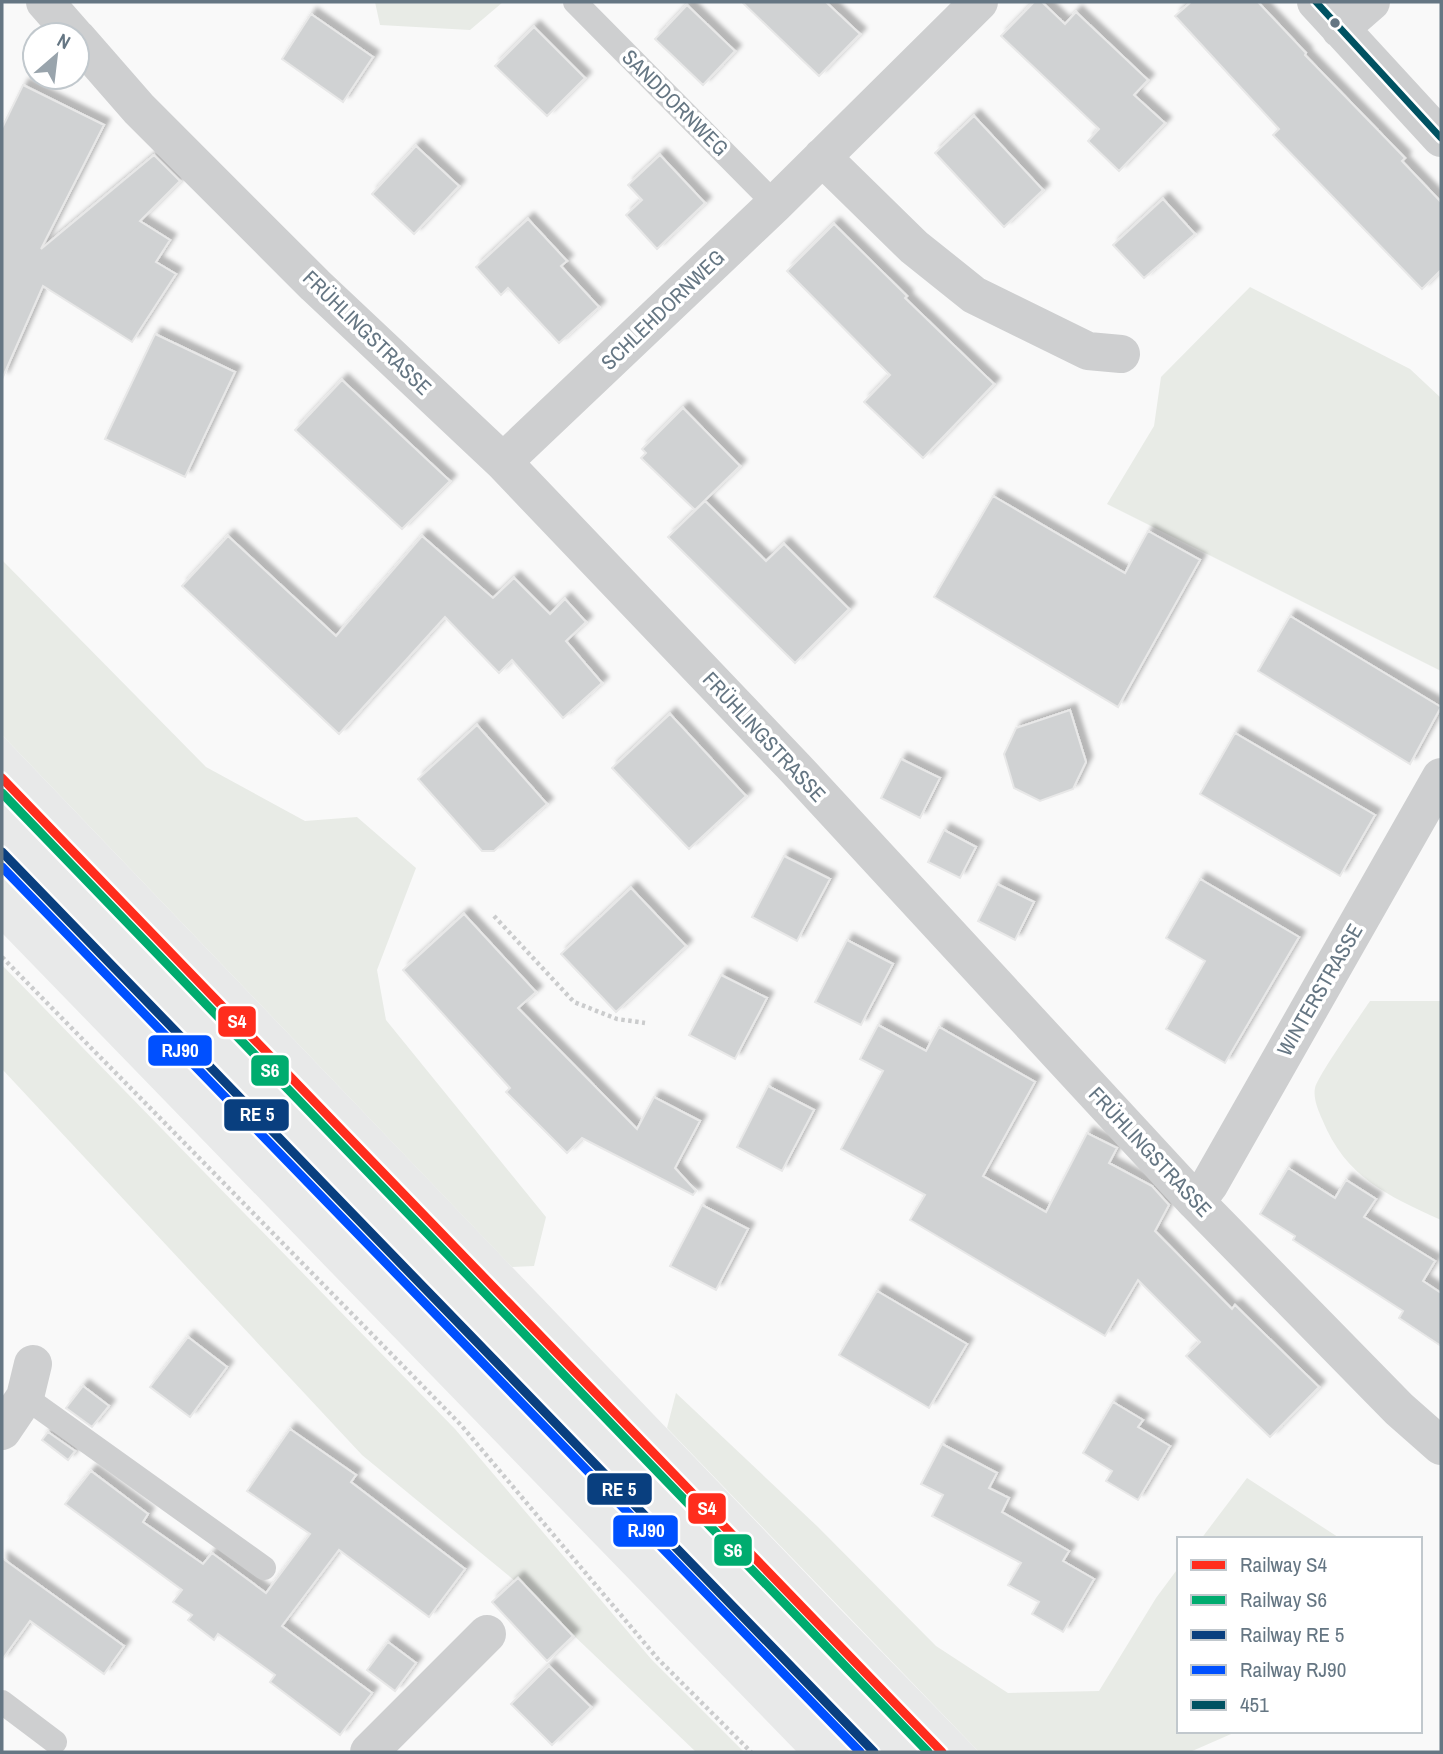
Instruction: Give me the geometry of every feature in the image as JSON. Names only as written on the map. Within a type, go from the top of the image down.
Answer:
[{"type":"street","name":"FRÜHLINGSTRASSE","points":[[46,2],[63,21]]},
{"type":"street","name":"SCHLEHDORNWEG","points":[[503,463],[775,204],[979,2]]},
{"type":"street","points":[[1371,2],[1328,15],[1440,134]]},
{"type":"street","name":"FRÜHLINGSTRASSE","points":[[91,53],[139,109],[315,285],[503,463],[795,768],[1196,1202],[1399,1409],[1441,1446]]},
{"type":"street","points":[[822,157],[914,247],[974,295],[1088,351],[1121,354]]},
{"type":"street","name":"WINTERSTRASSE","points":[[1196,1202],[1209,1185],[1441,777]]},
{"type":"street","points":[[2,1431],[29,1380]]},
{"type":"street","points":[[369,1752],[487,1634]]},
{"type":"lane","name":"SANDDORNWEG","points":[[575,2],[775,204]]},
{"type":"lane","points":[[29,1380],[264,1569]]},
{"type":"lane","points":[[2,1702],[55,1742]]},
{"type":"path","points":[[494,916],[574,1002],[617,1019],[645,1023]]},
{"type":"path","points":[[2,957],[461,1425],[658,1659],[751,1752]]},
{"type":"shaded area","points":[[375,2],[503,2],[470,30],[380,25]]},
{"type":"shaded area","points":[[1250,287],[1410,369],[1441,398],[1441,671],[1107,504],[1154,426],[1161,377]]},
{"type":"shaded area","points":[[2,560],[206,767],[305,821],[357,817],[416,868],[377,970],[386,1020],[546,1217],[534,1266],[512,1267],[2,735]]},
{"type":"shaded area","points":[[2,735],[979,1752],[797,1752],[2,933]]},
{"type":"shaded area","points":[[2,965],[455,1429],[652,1660],[744,1752],[696,1752],[526,1590],[362,1455],[2,1069]]},
{"type":"shaded area","points":[[1370,1001],[1441,1001],[1441,1220],[1386,1193],[1356,1170],[1332,1139],[1317,1108],[1315,1088]]},
{"type":"shaded area","points":[[676,1393],[818,1527],[936,1646],[1008,1693],[1099,1691],[1156,1598],[1177,1570],[1177,1733],[1233,1733],[1190,1752],[979,1752],[667,1428]]},
{"type":"shaded area","points":[[1247,1478],[1338,1537],[1203,1537]]},
{"type":"building","points":[[742,2],[826,2],[860,34],[819,76]]},
{"type":"building","points":[[1034,2],[1042,2],[1065,24],[1076,12],[1148,80],[1134,95],[1165,123],[1119,171],[1088,141],[1099,129],[1001,36]]},
{"type":"building","points":[[1191,2],[1258,2],[1305,55],[1405,158],[1402,161],[1441,202],[1441,270],[1422,289],[1273,135],[1279,129],[1175,16]]},
{"type":"building","points":[[687,5],[735,51],[703,85],[655,39]]},
{"type":"building","points":[[311,14],[373,57],[343,102],[282,59]]},
{"type":"building","points":[[534,27],[585,78],[547,116],[495,66]]},
{"type":"building","points":[[21,89],[35,91],[104,125],[41,249],[154,155],[180,181],[140,221],[170,240],[156,262],[176,274],[132,342],[43,286],[2,379],[2,128]]},
{"type":"building","points":[[974,116],[1043,190],[1004,227],[935,153]]},
{"type":"building","points":[[416,146],[459,186],[414,234],[372,194]]},
{"type":"building","points":[[660,155],[705,203],[657,249],[626,215],[642,200],[628,185]]},
{"type":"building","points":[[1163,199],[1195,234],[1144,278],[1113,245]]},
{"type":"building","points":[[528,219],[567,261],[561,266],[599,307],[559,343],[508,288],[501,295],[476,267]]},
{"type":"building","points":[[834,224],[907,296],[905,298],[994,384],[923,458],[864,402],[890,375],[787,271]]},
{"type":"building","points":[[155,334],[235,372],[185,477],[105,439]]},
{"type":"building","points":[[342,380],[450,481],[402,529],[295,430]]},
{"type":"building","points":[[683,408],[740,466],[695,510],[641,458],[646,453],[642,449]]},
{"type":"building","points":[[993,496],[1125,573],[1148,531],[1200,560],[1118,707],[934,597]]},
{"type":"building","points":[[705,501],[766,561],[784,544],[849,609],[795,663],[668,537]]},
{"type":"building","points":[[228,536],[336,636],[422,536],[493,598],[514,578],[550,614],[565,599],[586,622],[566,641],[602,683],[563,718],[512,660],[499,673],[445,617],[339,734],[182,586]]},
{"type":"building","points":[[1290,616],[1441,707],[1410,764],[1258,671]]},
{"type":"building","points":[[1070,710],[1086,762],[1073,789],[1040,801],[1014,788],[1004,754],[1016,728]]},
{"type":"building","points":[[670,714],[746,796],[689,849],[612,768]]},
{"type":"building","points":[[477,725],[547,804],[494,851],[482,851],[418,779]]},
{"type":"building","points":[[1235,733],[1375,815],[1340,876],[1200,794]]},
{"type":"building","points":[[901,759],[940,778],[920,818],[881,798]]},
{"type":"building","points":[[944,830],[976,847],[960,878],[928,862]]},
{"type":"building","points":[[784,856],[830,879],[797,941],[752,917]]},
{"type":"building","points":[[1200,879],[1299,937],[1225,1063],[1166,1029],[1205,961],[1166,938]]},
{"type":"building","points":[[997,884],[1034,902],[1015,940],[978,921]]},
{"type":"building","points":[[631,888],[686,946],[616,1012],[561,954]]},
{"type":"building","points":[[464,914],[536,992],[518,1008],[637,1129],[654,1097],[700,1121],[675,1168],[696,1191],[693,1195],[582,1138],[567,1153],[506,1092],[510,1088],[403,970]]},
{"type":"building","points":[[847,940],[893,964],[861,1025],[815,1002]]},
{"type":"building","points":[[721,975],[767,998],[735,1059],[689,1035]]},
{"type":"building","points":[[878,1025],[926,1051],[939,1027],[1035,1082],[983,1176],[1046,1212],[1087,1133],[1117,1148],[1109,1163],[1152,1186],[1169,1205],[1155,1231],[1232,1309],[1235,1305],[1319,1387],[1270,1437],[1186,1356],[1200,1342],[1138,1280],[1105,1336],[910,1220],[925,1195],[841,1149],[883,1071],[860,1059]]},
{"type":"building","points":[[768,1086],[814,1110],[782,1171],[737,1147]]},
{"type":"building","points":[[1288,1168],[1335,1198],[1346,1180],[1376,1199],[1364,1217],[1435,1261],[1423,1281],[1441,1293],[1441,1346],[1399,1318],[1403,1311],[1293,1240],[1295,1236],[1260,1214]]},
{"type":"building","points":[[702,1205],[748,1229],[716,1290],[670,1266]]},
{"type":"building","points":[[877,1291],[967,1344],[929,1408],[839,1355]]},
{"type":"building","points":[[188,1337],[227,1367],[190,1417],[150,1387]]},
{"type":"building","points":[[83,1386],[109,1406],[92,1427],[66,1408]]},
{"type":"building","points":[[1113,1402],[1143,1420],[1138,1427],[1170,1446],[1138,1500],[1106,1481],[1112,1471],[1083,1453]]},
{"type":"building","points":[[290,1429],[356,1475],[351,1482],[465,1569],[429,1617],[339,1550],[282,1626],[372,1693],[340,1735],[270,1682],[275,1675],[218,1634],[214,1640],[188,1620],[192,1615],[173,1602],[182,1590],[65,1504],[91,1471],[148,1514],[143,1522],[203,1564],[212,1553],[266,1593],[310,1534],[247,1491]]},
{"type":"building","points":[[48,1432],[75,1451],[68,1460],[42,1440]]},
{"type":"building","points":[[942,1444],[997,1473],[989,1488],[1009,1498],[1002,1512],[1069,1551],[1063,1561],[1094,1579],[1063,1632],[1032,1614],[1039,1602],[1008,1585],[1021,1563],[932,1516],[943,1495],[921,1484]]},
{"type":"building","points":[[2,1558],[124,1646],[104,1674],[30,1621],[2,1660]]},
{"type":"building","points":[[518,1578],[573,1636],[547,1661],[492,1602]]},
{"type":"building","points":[[388,1642],[416,1663],[395,1691],[367,1670]]},
{"type":"building","points":[[549,1666],[591,1707],[552,1745],[511,1704]]},
{"type":"rail line","name":"S4","points":[[2,778],[942,1752]]},
{"type":"rail line","name":"S6","points":[[2,793],[928,1752]]},
{"type":"rail line","name":"RJ90","points":[[2,867],[860,1752]]},
{"type":"transit line","name":"451","points":[[1316,2],[1441,138]]},
{"type":"transit line","points":[[2,852],[874,1752]]}]
